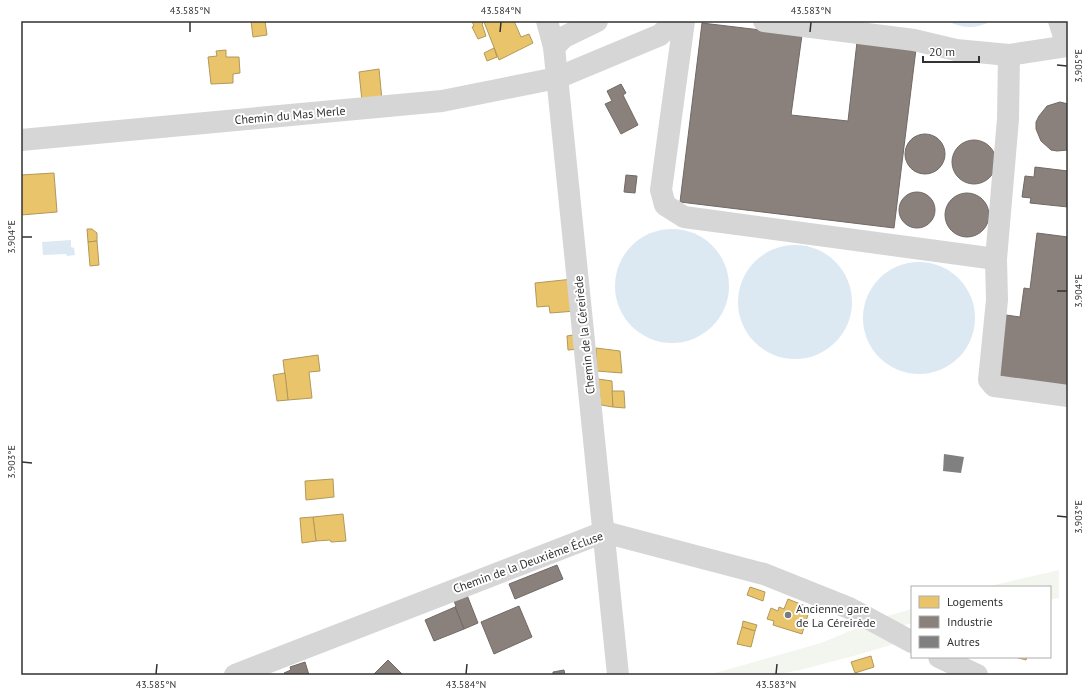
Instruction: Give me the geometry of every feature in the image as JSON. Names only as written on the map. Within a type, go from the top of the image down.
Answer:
[{"type":"street","name":"Chemin de la Céreirède","points":[[547,21],[554,47],[618,675]]},
{"type":"street","points":[[554,47],[564,37],[597,21]]},
{"type":"street","name":"Chemin du Mas Merle","points":[[21,140],[442,101],[556,78],[660,35],[675,21]]},
{"type":"street","points":[[684,21],[661,190],[665,205],[684,217],[996,259]]},
{"type":"street","points":[[764,21],[914,40],[956,50],[1009,55],[1068,46],[1059,21]]},
{"type":"street","points":[[1009,55],[1008,119],[996,259],[997,300],[989,380],[994,386],[1068,396]]},
{"type":"street","name":"Chemin de la Deuxième Écluse","points":[[235,675],[604,532],[764,574],[849,608],[911,641]]},
{"type":"street","points":[[941,658],[977,675]]},
{"type":"shaded area","points":[[948,21],[991,21],[980,26],[964,27]]},
{"type":"shaded area","points":[[672,229],[683,230],[694,234],[712,246],[724,264],[728,275],[728,297],[724,308],[712,326],[694,338],[683,342],[672,343],[661,342],[650,338],[632,326],[620,308],[616,297],[615,286],[616,275],[620,264],[632,246],[650,234],[661,230]]},
{"type":"shaded area","points":[[71,240],[71,247],[74,248],[75,255],[43,255],[42,242]]},
{"type":"shaded area","points":[[795,245],[817,250],[835,262],[847,280],[852,302],[847,324],[835,342],[817,354],[795,359],[773,354],[755,342],[743,324],[738,302],[743,280],[755,262],[773,250]]},
{"type":"shaded area","points":[[919,262],[940,266],[959,278],[971,297],[975,318],[971,339],[959,358],[940,370],[919,374],[898,370],[879,358],[867,339],[863,318],[867,297],[879,278],[898,266]]},
{"type":"shaded area","points":[[1059,570],[1059,598],[1051,600],[1051,586],[990,586]]},
{"type":"shaded area","points":[[911,609],[911,623],[901,626],[884,617]]},
{"type":"shaded area","points":[[867,624],[897,643],[800,670],[773,675],[708,675],[821,643]]},
{"type":"building: Logements","points":[[251,21],[265,21],[267,35],[253,37]]},
{"type":"building: Logements","points":[[472,21],[514,21],[521,37],[529,34],[533,43],[499,60],[484,22],[482,24],[486,36],[478,39],[472,27],[474,26]]},
{"type":"building: Logements","points":[[494,48],[497,57],[487,61],[484,53]]},
{"type":"building: Logements","points":[[226,50],[226,57],[239,57],[240,73],[233,74],[233,83],[211,84],[208,57],[217,56],[216,51]]},
{"type":"building: Logements","points":[[379,69],[382,100],[362,101],[359,72]]},
{"type":"building: Logements","points":[[54,173],[57,212],[21,215],[21,175]]},
{"type":"building: Logements","points":[[87,229],[92,229],[97,233],[97,241],[88,242]]},
{"type":"building: Logements","points":[[97,241],[99,265],[90,266],[88,242]]},
{"type":"building: Logements","points":[[573,279],[576,311],[550,313],[549,306],[537,307],[535,283]]},
{"type":"building: Logements","points":[[578,334],[580,349],[568,350],[567,336]]},
{"type":"building: Logements","points":[[596,348],[620,351],[622,373],[597,371]]},
{"type":"building: Logements","points":[[318,355],[320,371],[309,372],[312,398],[288,400],[283,360]]},
{"type":"building: Logements","points":[[285,373],[288,400],[277,401],[273,375]]},
{"type":"building: Logements","points":[[598,379],[612,381],[613,407],[601,405]]},
{"type":"building: Logements","points":[[612,391],[624,391],[625,408],[613,407]]},
{"type":"building: Logements","points":[[333,479],[334,497],[306,500],[305,481]]},
{"type":"building: Logements","points":[[343,514],[346,541],[316,541],[313,517]]},
{"type":"building: Logements","points":[[313,517],[316,541],[302,543],[300,518]]},
{"type":"building: Logements","points":[[750,587],[765,592],[763,601],[747,595]]},
{"type":"building: Logements","name":"Ancienne gare de La Céreirède","points":[[788,599],[810,608],[802,634],[773,625],[774,621],[767,619],[771,608],[778,611],[779,607],[784,609]]},
{"type":"building: Logements","points":[[743,621],[757,625],[755,631],[742,627]]},
{"type":"building: Logements","points":[[742,627],[755,631],[751,647],[737,644]]},
{"type":"building: Logements","points":[[871,656],[874,667],[855,673],[851,662]]},
{"type":"building: Industrie","points":[[702,23],[802,35],[791,115],[848,121],[857,42],[916,49],[894,228],[680,202]]},
{"type":"building: Industrie","points":[[621,84],[626,93],[623,95],[638,125],[621,134],[605,104],[612,101],[607,91]]},
{"type":"building: Industrie","points":[[1060,102],[1068,104],[1068,150],[1057,151],[1051,150],[1041,141],[1036,129],[1036,122],[1047,106]]},
{"type":"building: Industrie","points":[[925,134],[933,136],[939,140],[943,146],[945,154],[943,162],[939,168],[933,172],[925,174],[917,172],[911,168],[907,162],[905,154],[907,146],[911,140],[917,136]]},
{"type":"building: Industrie","points":[[974,140],[986,144],[992,150],[996,162],[992,174],[986,180],[974,184],[962,180],[956,174],[952,162],[956,150],[962,144]]},
{"type":"building: Industrie","points":[[1035,167],[1068,171],[1068,207],[1030,203],[1031,198],[1022,197],[1025,176],[1034,177]]},
{"type":"building: Industrie","points":[[626,175],[637,176],[635,193],[624,192]]},
{"type":"building: Industrie","points":[[921,192],[930,197],[934,203],[934,217],[930,223],[921,228],[913,228],[904,223],[900,217],[899,206],[904,197],[910,193]]},
{"type":"building: Industrie","points":[[963,193],[971,193],[976,194],[983,199],[988,206],[988,224],[983,231],[976,236],[963,237],[955,234],[948,227],[945,219],[945,211],[948,203],[955,196]]},
{"type":"building: Industrie","points":[[1037,233],[1068,237],[1068,387],[998,378],[1006,315],[1020,317],[1024,288],[1030,289]]},
{"type":"building: Industrie","points":[[557,565],[563,579],[515,599],[509,584]]},
{"type":"building: Industrie","points":[[467,595],[478,623],[464,629],[454,601]]},
{"type":"building: Industrie","points":[[519,606],[532,637],[494,654],[481,622]]},
{"type":"building: Industrie","points":[[455,607],[464,629],[434,641],[425,620]]},
{"type":"building: Industrie","points":[[388,660],[403,675],[373,675]]},
{"type":"building: Industrie","points":[[305,662],[309,675],[285,675],[284,673],[291,670],[290,667]]},
{"type":"building: Industrie","points":[[564,670],[565,675],[553,675],[553,672]]},
{"type":"building: Autres","points":[[944,454],[964,457],[961,473],[943,471]]},
{"type":"place","name":"Ancienne gare de La Céreirède","points":[[788,615]]}]
